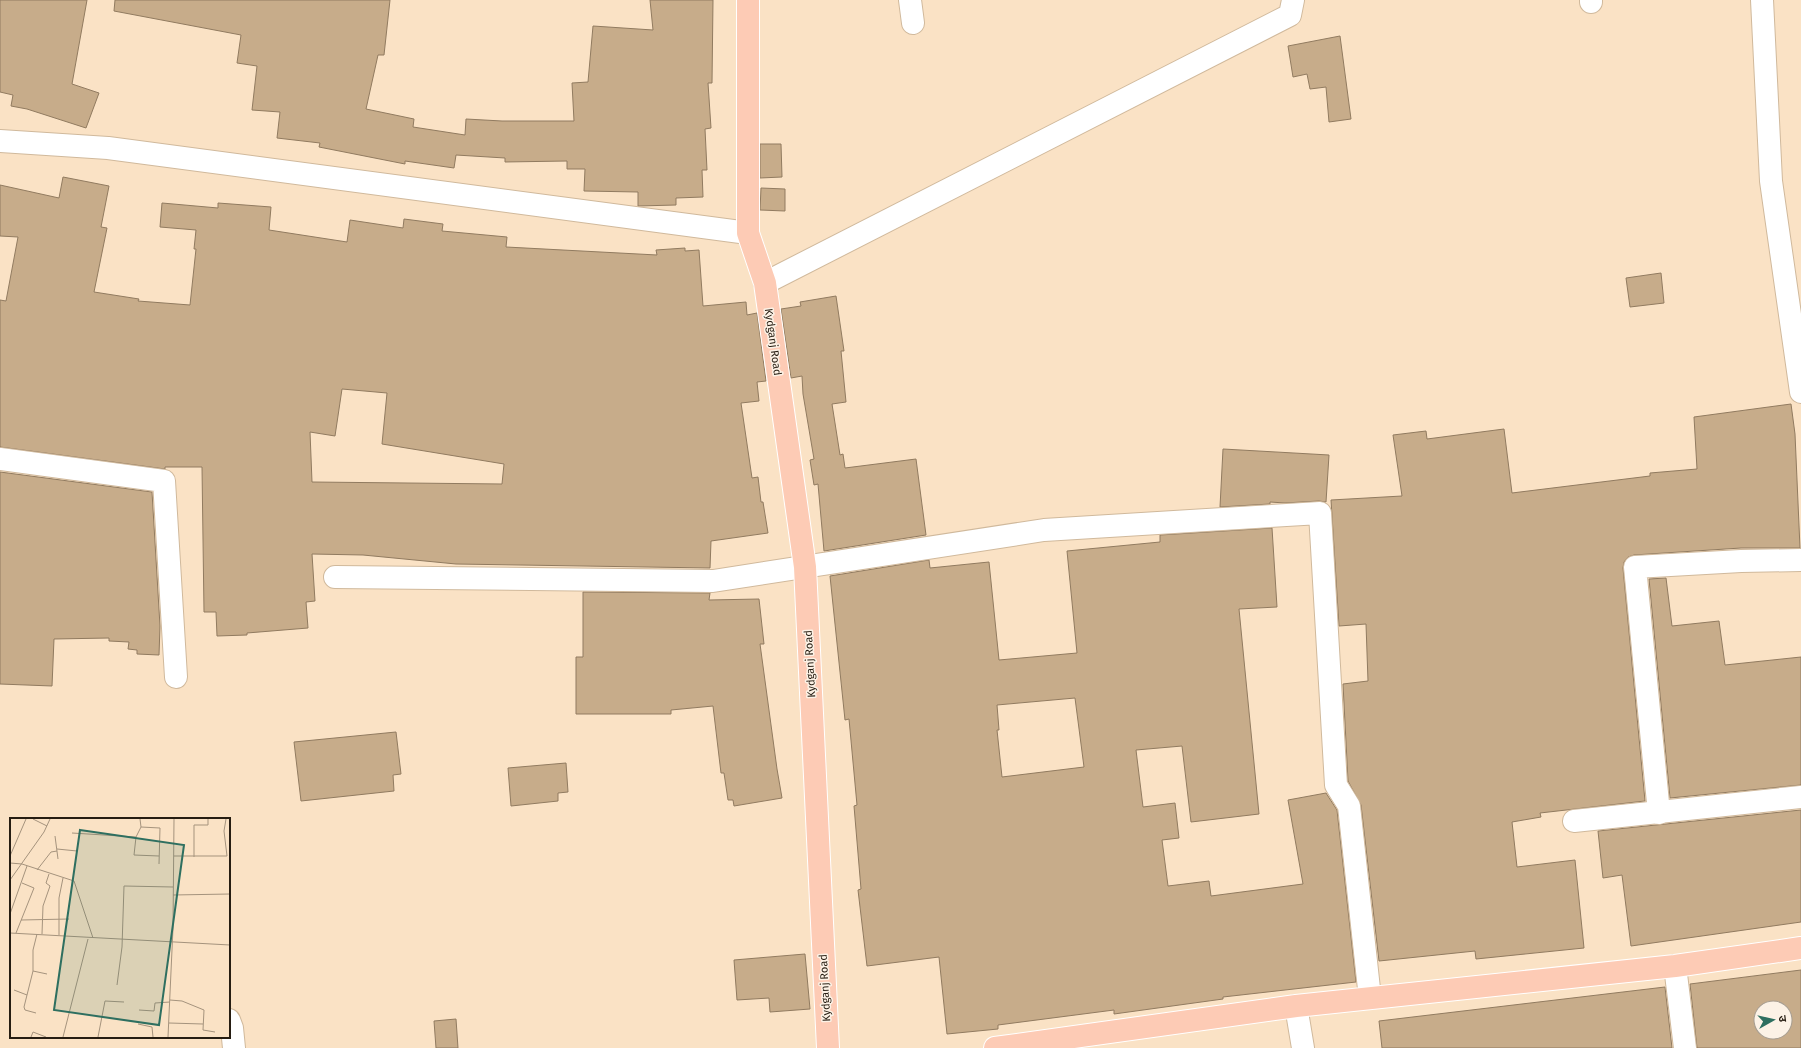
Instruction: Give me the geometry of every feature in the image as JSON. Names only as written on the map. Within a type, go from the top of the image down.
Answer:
[{"type":"main road","name":"Kydganj Road","points":[[748,0],[748,233],[764,283],[805,567],[828,1048]]},
{"type":"main road","points":[[995,1048],[1296,1006],[1675,966],[1801,948]]},
{"type":"street","points":[[910,0],[914,22]]},
{"type":"street","points":[[764,283],[1290,15],[1293,0]]},
{"type":"street","points":[[1762,0],[1771,181],[1801,392]]},
{"type":"street","points":[[0,142],[108,148],[748,233]]},
{"type":"street","points":[[0,459],[164,481],[176,677]]},
{"type":"street","points":[[335,577],[713,581],[1044,530],[1320,513],[1336,785],[1349,806],[1370,998]]},
{"type":"street","points":[[1659,813],[1635,567],[1742,561],[1801,560]]},
{"type":"street","points":[[1574,821],[1801,797]]},
{"type":"street","points":[[1675,966],[1685,1048]]},
{"type":"street","points":[[1296,1006],[1302,1048]]},
{"type":"street","points":[[230,1023],[234,1048]]},
{"type":"building","points":[[0,0],[87,0],[72,84],[99,93],[86,128],[27,109],[11,106],[13,95],[0,92]]},
{"type":"building","points":[[115,0],[390,0],[384,55],[378,55],[366,109],[414,119],[413,127],[465,135],[466,119],[502,121],[574,121],[572,83],[588,82],[593,26],[653,30],[650,0],[713,0],[712,83],[708,83],[711,128],[705,129],[707,170],[702,170],[703,197],[676,198],[676,205],[638,206],[638,192],[584,191],[585,169],[567,169],[567,161],[505,162],[505,158],[456,155],[454,168],[405,161],[405,164],[319,147],[320,143],[277,138],[280,112],[252,110],[257,66],[237,63],[241,35],[114,11]]},
{"type":"building","points":[[1340,36],[1351,119],[1329,122],[1326,87],[1310,89],[1307,74],[1293,77],[1288,46]]},
{"type":"building","points":[[760,144],[781,144],[782,177],[760,178]]},
{"type":"building","points":[[63,177],[109,186],[101,227],[107,228],[94,292],[139,299],[138,301],[190,305],[196,249],[194,249],[196,230],[160,227],[162,203],[218,208],[218,203],[271,207],[269,230],[347,242],[350,220],[403,228],[404,219],[443,224],[442,231],[507,237],[506,247],[657,255],[656,250],[685,248],[685,251],[699,250],[703,306],[746,302],[747,315],[757,313],[766,381],[757,382],[759,401],[741,403],[752,478],[758,477],[761,502],[763,502],[768,533],[711,541],[710,568],[456,564],[363,555],[312,554],[315,601],[306,602],[308,628],[247,633],[247,635],[217,636],[216,612],[204,612],[202,467],[165,467],[165,469],[0,447],[0,300],[6,301],[18,237],[0,236],[0,185],[59,198]],"holes":[[[342,389],[387,393],[382,444],[504,464],[502,484],[312,482],[310,432],[335,436]]]},
{"type":"building","points":[[761,188],[785,189],[785,211],[760,210]]},
{"type":"building","points":[[1661,273],[1664,303],[1630,307],[1626,278]]},
{"type":"building","points":[[836,296],[844,351],[841,351],[846,402],[832,404],[840,455],[843,454],[845,468],[916,459],[926,535],[824,551],[818,484],[814,485],[810,460],[814,459],[803,394],[802,376],[791,378],[781,309],[801,306],[800,302]]},
{"type":"building","points":[[1791,404],[1795,434],[1800,548],[1741,548],[1634,555],[1628,557],[1624,562],[1623,568],[1645,801],[1540,813],[1541,817],[1512,822],[1517,867],[1575,860],[1584,948],[1476,959],[1475,951],[1379,961],[1361,805],[1348,781],[1343,684],[1368,681],[1366,624],[1339,626],[1331,500],[1402,496],[1393,435],[1426,431],[1427,439],[1504,429],[1512,493],[1650,476],[1650,473],[1697,469],[1694,417]]},
{"type":"building","points":[[1223,449],[1329,455],[1326,502],[1270,502],[1270,504],[1220,507]]},
{"type":"building","points":[[0,472],[152,492],[160,626],[159,655],[137,654],[137,650],[128,649],[129,642],[109,641],[109,638],[54,639],[52,686],[0,684]]},
{"type":"building","points":[[1272,528],[1277,607],[1239,609],[1259,814],[1191,822],[1182,746],[1136,750],[1143,807],[1175,803],[1179,838],[1162,840],[1168,886],[1209,881],[1211,896],[1303,884],[1288,800],[1326,793],[1337,810],[1356,982],[1223,997],[1223,999],[1114,1014],[1114,1010],[998,1025],[998,1029],[947,1034],[939,957],[867,966],[858,890],[861,889],[854,806],[857,805],[849,719],[845,720],[830,576],[929,560],[930,568],[989,562],[999,660],[1077,653],[1067,551],[1160,542],[1160,535]],"holes":[[[1075,698],[1084,767],[1002,777],[997,730],[999,730],[997,705]]]},
{"type":"building","points":[[1666,578],[1672,626],[1719,621],[1725,665],[1801,657],[1801,785],[1670,798],[1649,579]]},
{"type":"building","points":[[583,592],[710,593],[709,600],[759,599],[764,644],[760,644],[782,798],[734,806],[733,800],[728,800],[724,773],[721,773],[713,706],[671,710],[671,714],[576,714],[576,657],[583,657]]},
{"type":"building","points":[[396,732],[401,774],[393,775],[394,791],[301,801],[294,742]]},
{"type":"building","points":[[566,763],[568,792],[558,793],[558,801],[511,806],[508,768]]},
{"type":"building","points":[[1801,810],[1801,922],[1631,946],[1622,875],[1603,878],[1598,831]]},
{"type":"building","points":[[805,954],[810,1009],[770,1012],[769,998],[737,1000],[734,960]]},
{"type":"building","points":[[1801,970],[1801,1048],[1697,1048],[1690,984]]},
{"type":"building","points":[[1665,987],[1672,1048],[1382,1048],[1379,1021]]},
{"type":"building","points":[[456,1019],[458,1048],[436,1048],[434,1021]]}]
